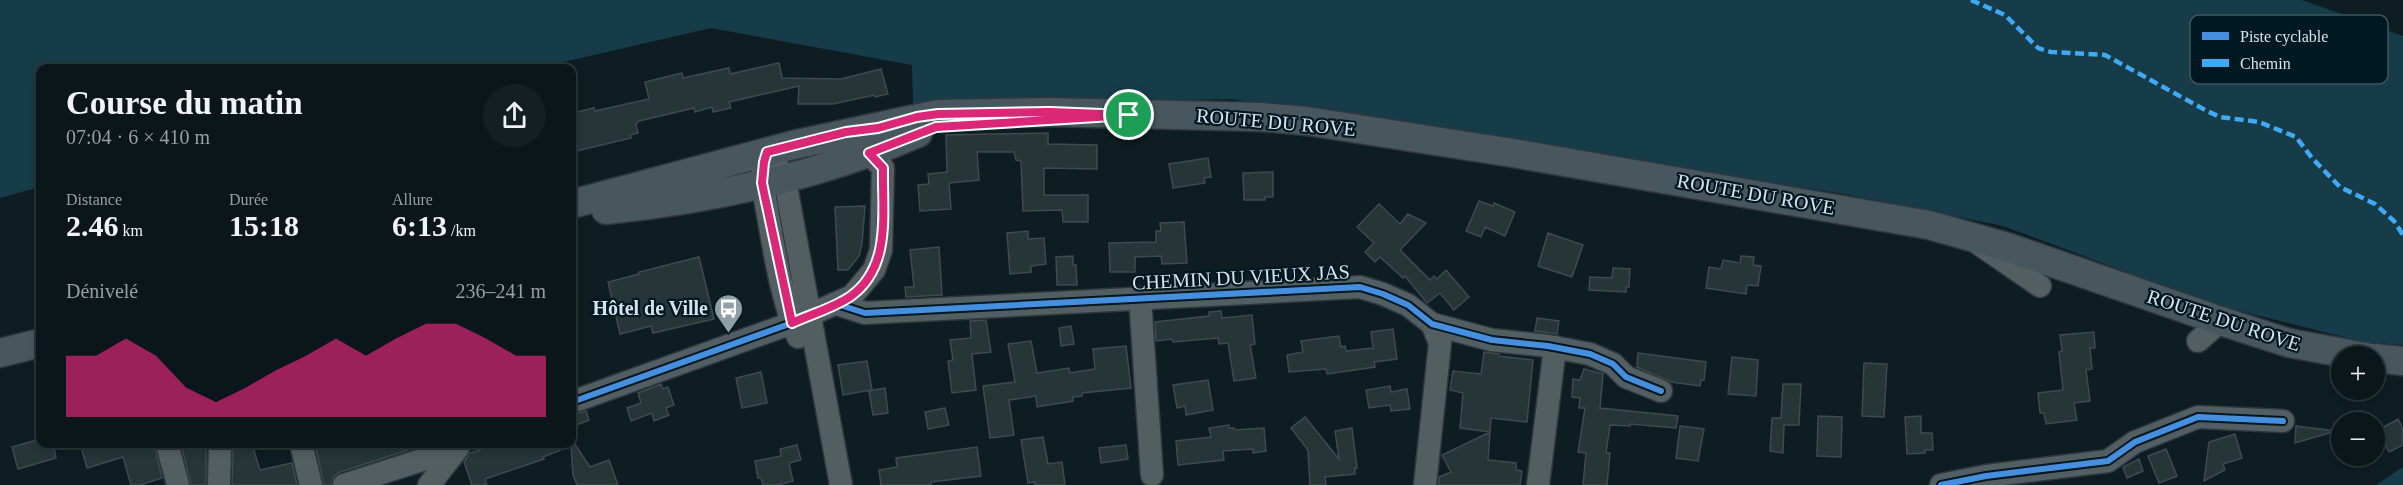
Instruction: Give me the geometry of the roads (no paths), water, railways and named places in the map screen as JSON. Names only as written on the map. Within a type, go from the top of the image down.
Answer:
[{"type":"main road","points":[[576,203],[846,132],[878,128],[917,117],[938,114],[1050,112],[1129,115]]},
{"type":"main road","points":[[576,214],[678,201],[848,161],[878,170],[936,127],[1129,115]]},
{"type":"main road","name":"ROUTE DU ROVE","points":[[1129,115],[1228,115],[1306,121],[1903,220],[2007,247],[2221,321],[2289,342],[2331,350]]},
{"type":"main road","points":[[0,353],[36,344]]},
{"type":"main road","points":[[2385,359],[2403,361]]},
{"type":"street","points":[[767,152],[801,319],[823,394],[841,485]]},
{"type":"street","points":[[576,401],[801,319],[852,296],[874,270],[882,250],[878,170]]},
{"type":"street","points":[[1963,234],[2040,286]]},
{"type":"street","name":"CHEMIN DU VIEUX JAS","points":[[837,304],[865,313],[1360,287],[1408,305],[1432,324],[1492,340],[1555,347],[1590,354],[1613,364],[1626,377],[1661,391]]},
{"type":"street","points":[[1140,298],[1152,474]]},
{"type":"street","points":[[2198,341],[2221,321]]},
{"type":"street","points":[[1425,485],[1440,343],[1432,324]]},
{"type":"street","points":[[1538,485],[1555,347]]},
{"type":"street","points":[[1941,485],[1986,476],[2108,461],[2135,442],[2198,417],[2283,421]]},
{"type":"street","points":[[168,448],[178,485]]},
{"type":"street","points":[[219,485],[220,448]]},
{"type":"street","points":[[302,448],[311,485]]},
{"type":"street","points":[[344,485],[451,448]]},
{"type":"street","points":[[429,485],[451,448]]},
{"type":"place","name":"Hôtel de Ville","points":[[729,334]]}]
